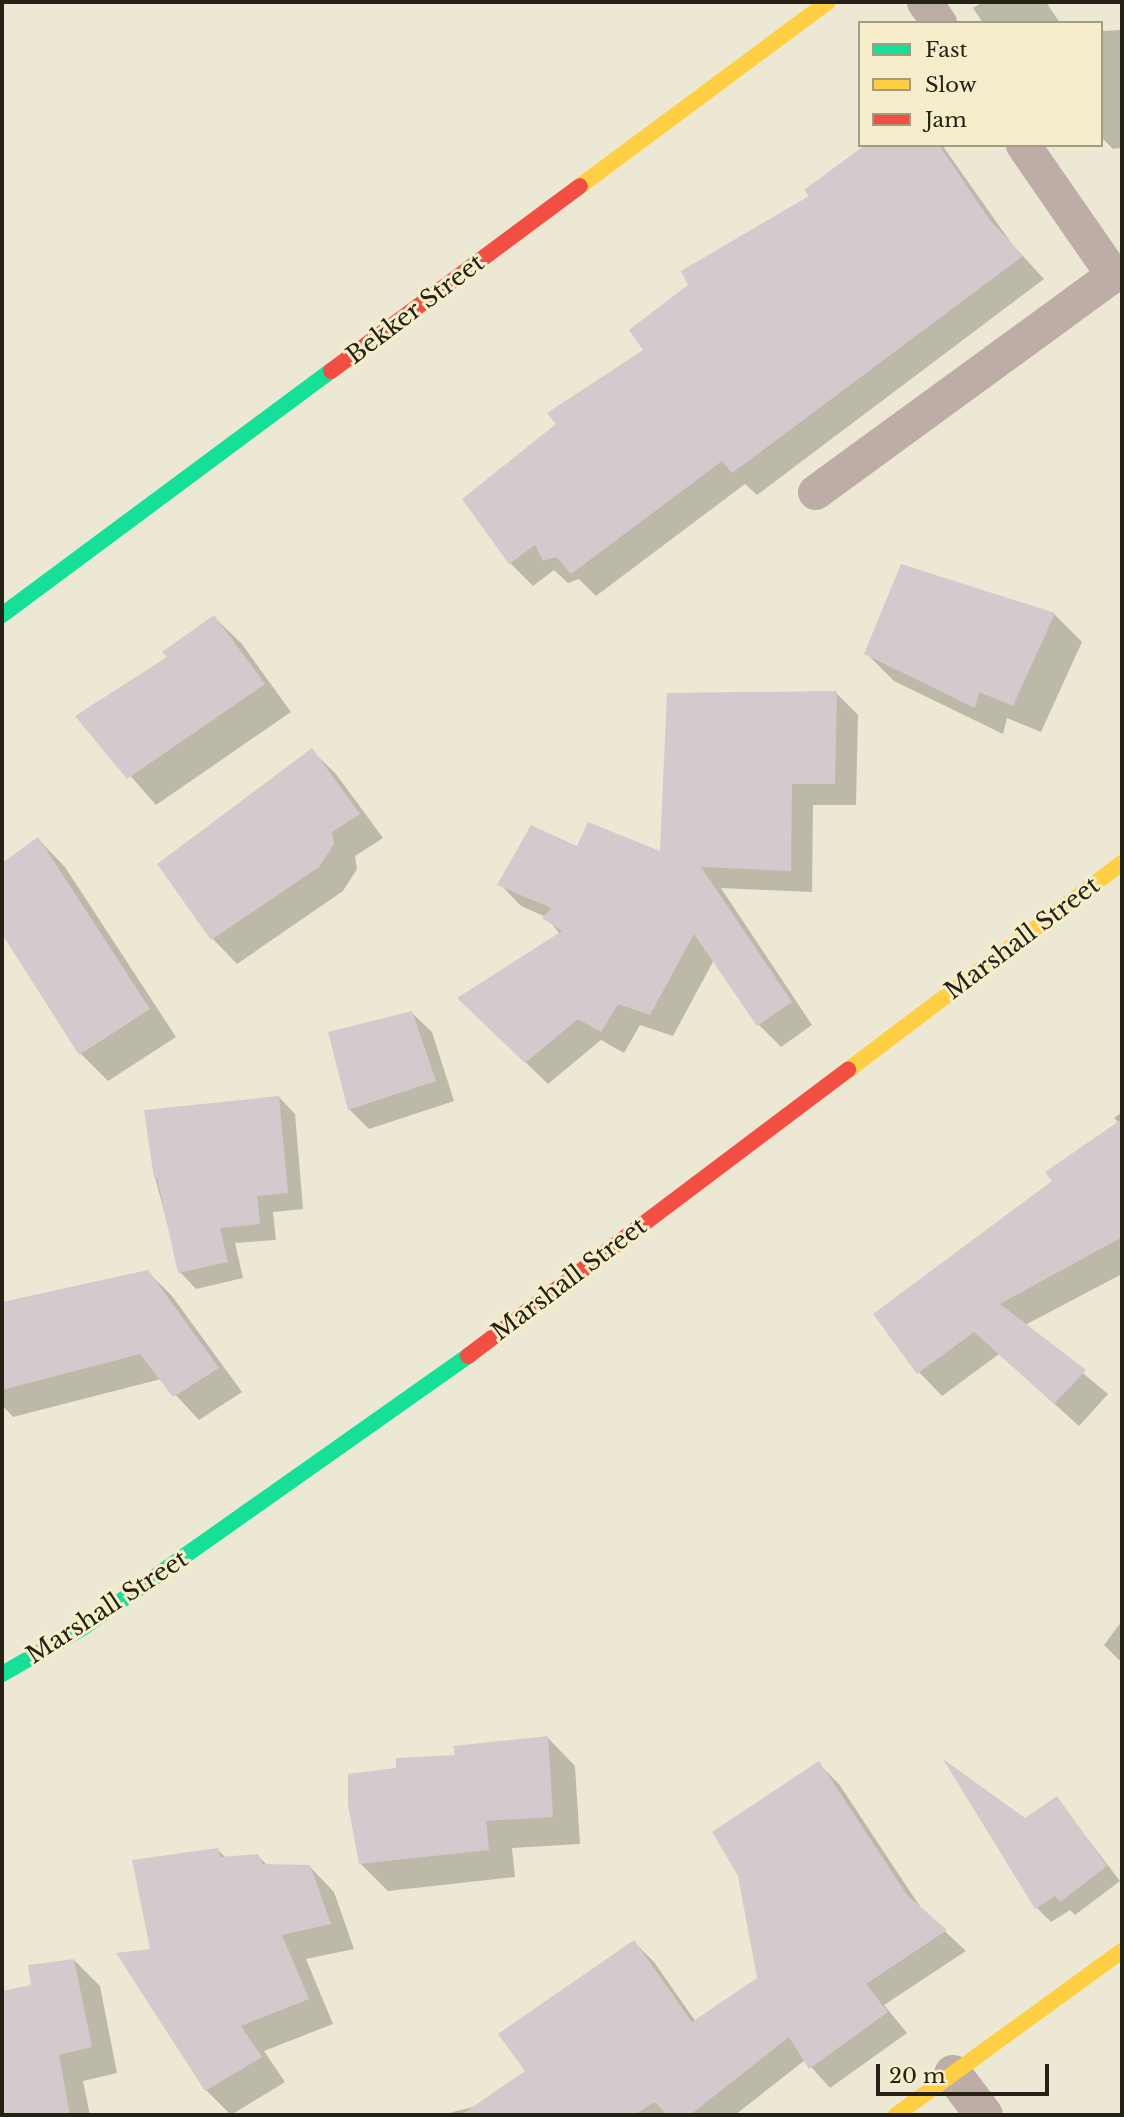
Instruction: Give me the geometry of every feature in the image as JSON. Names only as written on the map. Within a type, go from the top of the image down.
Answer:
[{"type":"street","name":"Bekker Street","points":[[2,615],[828,2]]},
{"type":"street","name":"Marshall Street","points":[[2,1674],[81,1629],[423,1390],[1122,863]]},
{"type":"street","points":[[896,2115],[1122,1951]]},
{"type":"street","points":[[953,2074],[984,2115]]},
{"type":"lane","points":[[924,2],[938,21]]},
{"type":"lane","points":[[815,492],[1110,277],[1110,269],[1024,147]]},
{"type":"building","points":[[862,147],[940,147],[989,219],[1023,256],[732,473],[722,461],[571,574],[556,557],[543,561],[535,545],[509,564],[462,499],[556,424],[547,413],[643,350],[629,330],[688,285],[681,271],[809,196],[804,190]]},
{"type":"building","points":[[901,564],[1055,613],[1013,706],[979,692],[975,708],[864,654]]},
{"type":"building","points":[[214,615],[265,684],[127,779],[75,716],[167,657],[162,652]]},
{"type":"building","points":[[837,691],[835,784],[792,784],[791,871],[701,867],[792,1002],[757,1026],[694,934],[650,1015],[618,1004],[601,1032],[578,1019],[525,1063],[457,998],[562,931],[542,918],[551,908],[497,885],[531,825],[577,846],[588,822],[660,851],[667,693]]},
{"type":"building","points":[[312,748],[360,814],[332,832],[334,844],[319,867],[211,940],[157,864]]},
{"type":"building","points":[[38,837],[150,1009],[79,1055],[2,934],[2,863]]},
{"type":"building","points":[[412,1011],[436,1081],[348,1110],[328,1032]]},
{"type":"building","points":[[279,1096],[288,1193],[257,1196],[260,1224],[220,1228],[228,1262],[178,1273],[157,1178],[154,1178],[144,1110]]},
{"type":"building","points":[[1122,1119],[1122,1237],[1000,1304],[1086,1370],[1054,1404],[974,1332],[917,1374],[873,1314],[1052,1181],[1045,1172]]},
{"type":"building","points":[[148,1270],[219,1368],[173,1397],[140,1354],[2,1390],[2,1302]]},
{"type":"building","points":[[548,1736],[553,1817],[486,1821],[489,1850],[359,1864],[348,1805],[348,1774],[396,1768],[396,1758],[455,1755],[453,1746]]},
{"type":"building","points":[[943,1759],[1025,1818],[1057,1796],[1107,1866],[1060,1902],[1055,1896],[1035,1909]]},
{"type":"building","points":[[819,1761],[907,1895],[947,1930],[866,1984],[888,2012],[809,2069],[789,2037],[690,2115],[667,2115],[655,2102],[634,2115],[461,2115],[525,2071],[498,2034],[634,1940],[692,2022],[757,1978],[738,1876],[712,1832]]},
{"type":"building","points":[[218,1848],[220,1857],[258,1854],[263,1864],[310,1865],[331,1924],[282,1935],[309,1999],[241,2026],[262,2057],[205,2091],[116,1953],[150,1949],[132,1860]]},
{"type":"building","points":[[74,1959],[92,2047],[59,2055],[70,2115],[2,2115],[2,1991],[31,1985],[28,1965]]},
{"type":"traffic: fast","points":[[2,615],[331,371]]},
{"type":"traffic: fast","points":[[2,1674],[81,1629],[468,1356]]},
{"type":"traffic: slow","points":[[580,186],[828,2]]},
{"type":"traffic: slow","points":[[848,1070],[1122,863]]},
{"type":"traffic: slow","points":[[896,2115],[1122,1951]]},
{"type":"traffic: jam","points":[[331,371],[580,186]]},
{"type":"traffic: jam","points":[[468,1356],[848,1070]]}]
